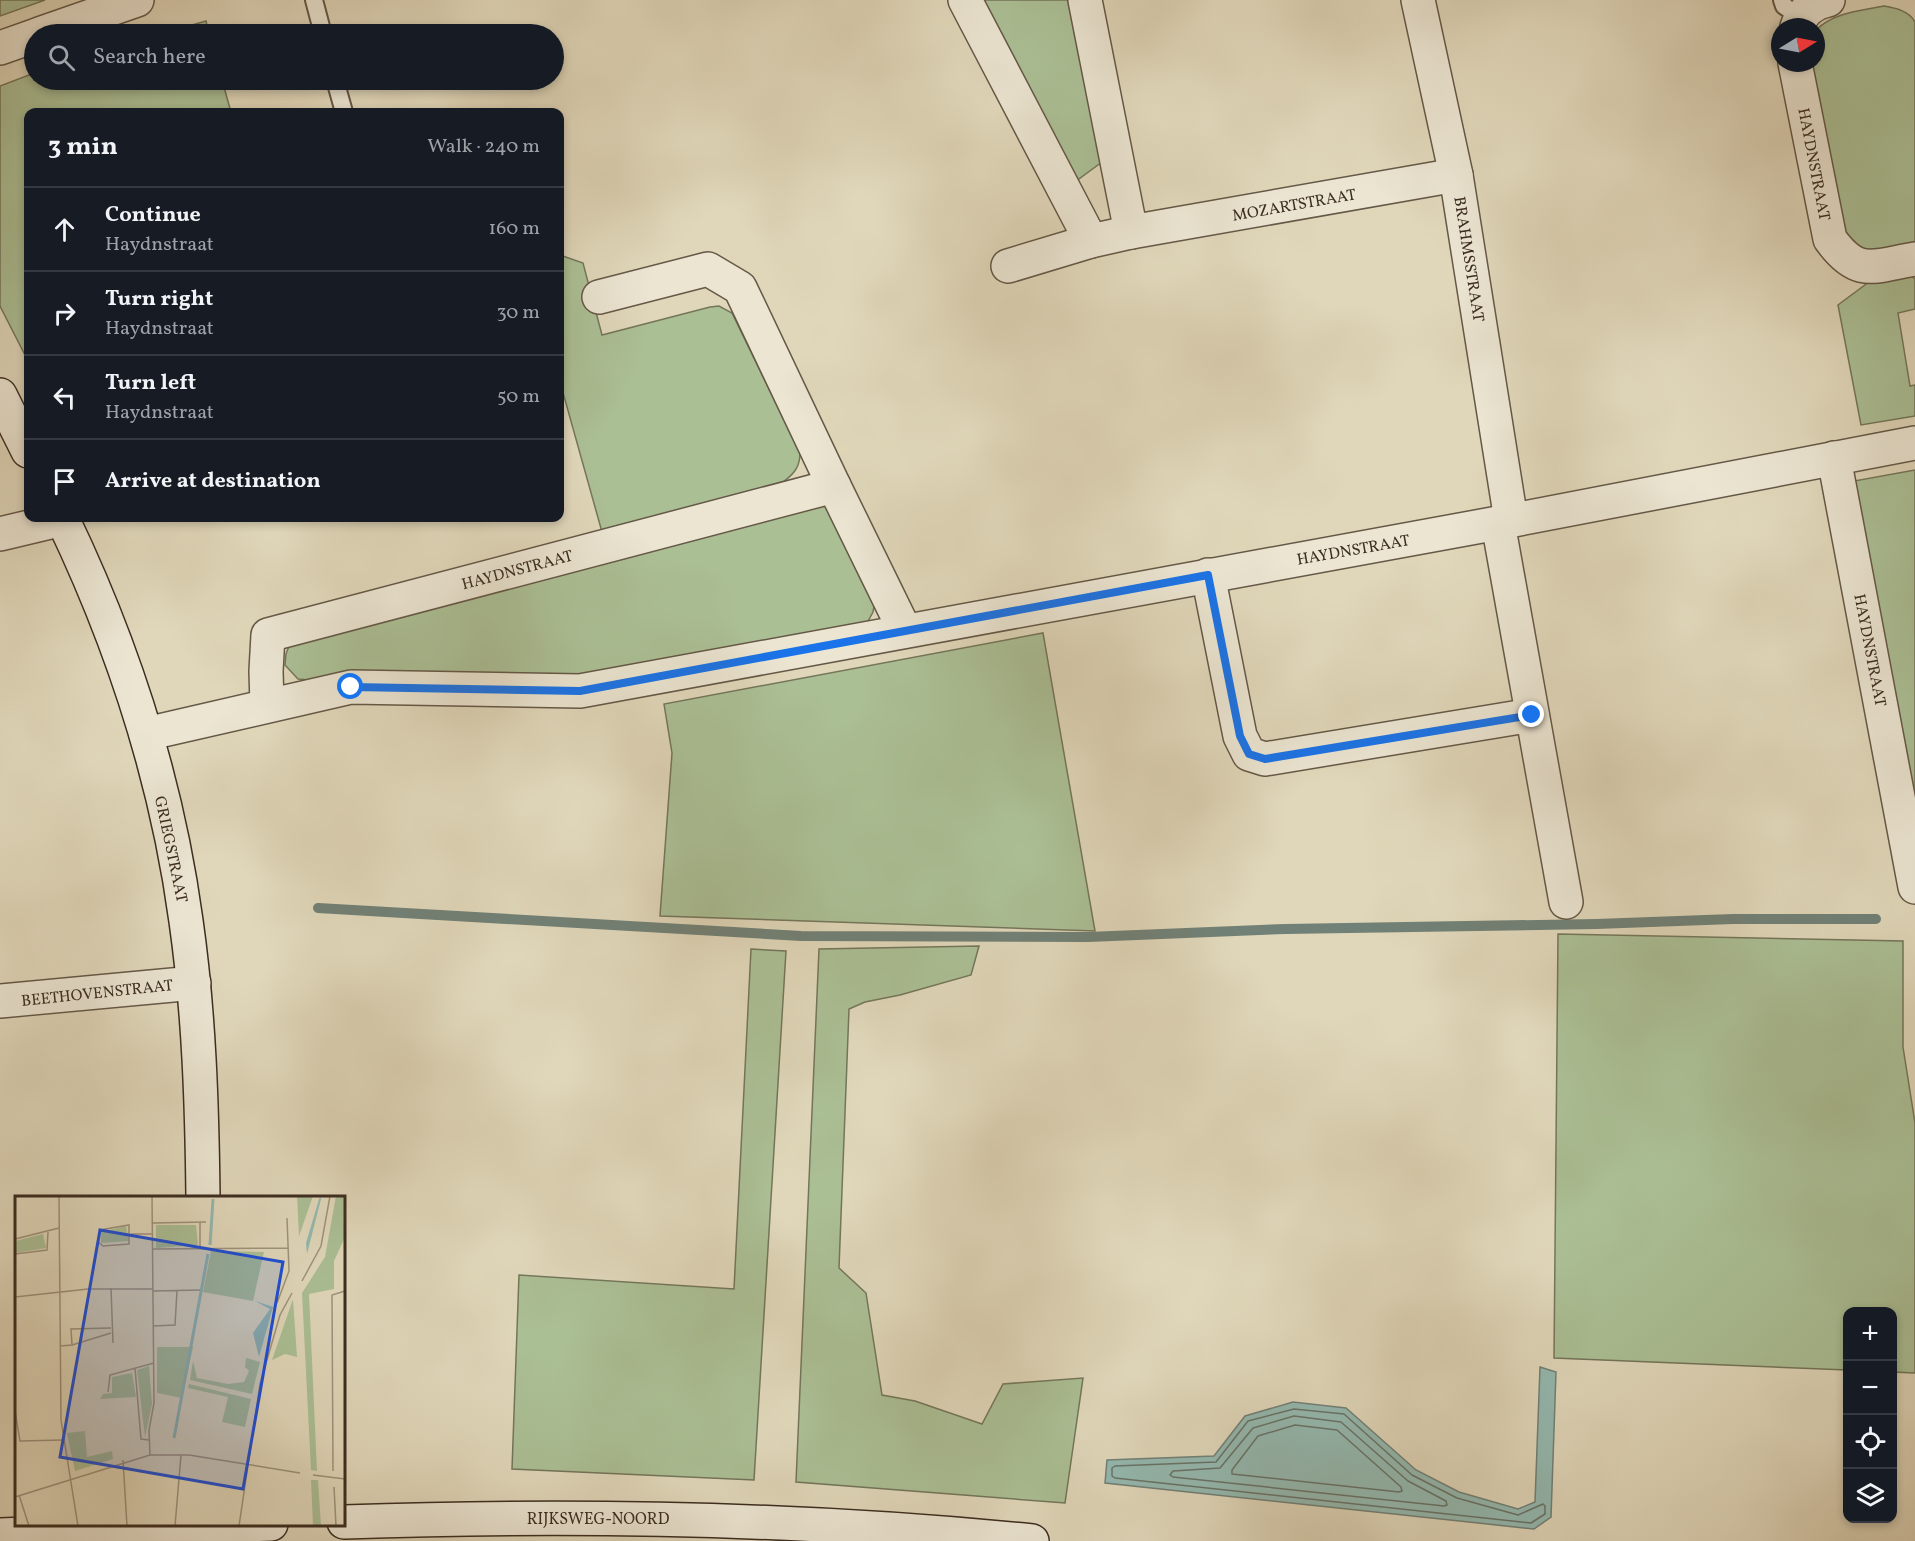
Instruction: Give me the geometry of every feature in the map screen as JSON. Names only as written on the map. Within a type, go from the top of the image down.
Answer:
[{"type":"street","points":[[68,24],[137,0]]},
{"type":"street","points":[[965,0],[1091,241]]},
{"type":"street","points":[[1085,0],[1131,232]]},
{"type":"street","name":"BRAHMSSTRAAT","points":[[1418,0],[1456,175],[1504,522]]},
{"type":"street","points":[[1793,15],[1815,2],[1828,0]]},
{"type":"street","points":[[0,48],[24,40]]},
{"type":"street","name":"HAYDNSTRAAT","points":[[1797,72],[1830,239],[1841,255],[1852,263],[1867,267],[1915,259]]},
{"type":"street","name":"MOZARTSTRAAT","points":[[1008,266],[1091,241],[1131,232],[1456,175]]},
{"type":"street","points":[[599,297],[708,269],[740,288],[905,631]]},
{"type":"street","points":[[0,395],[24,443]]},
{"type":"street","name":"HAYDNSTRAAT","points":[[146,734],[351,687],[580,691],[1504,522],[1915,443]]},
{"type":"street","name":"HAYDNSTRAAT","points":[[1834,458],[1911,841],[1915,887]]},
{"type":"street","name":"HAYDNSTRAAT","points":[[267,705],[268,635],[834,486]]},
{"type":"street","points":[[0,534],[47,522]]},
{"type":"street","name":"GRIEGSTRAAT","points":[[65,522],[109,625],[146,734],[170,831],[186,919],[194,983],[199,1053],[203,1196]]},
{"type":"street","points":[[1504,522],[1532,715],[1566,902]]},
{"type":"street","points":[[1208,575],[1240,736],[1249,754],[1265,759],[1532,715]]},
{"type":"street","name":"BEETHOVENSTRAAT","points":[[0,1002],[194,983]]},
{"type":"street","name":"RIJKSWEG-NOORD","points":[[345,1522],[460,1518],[663,1518],[890,1528],[1032,1541]]},
{"type":"street","points":[[0,1535],[210,1531],[254,1526]]},
{"type":"lane","points":[[314,0],[320,24]]},
{"type":"lane","points":[[338,90],[343,108]]},
{"type":"green space","points":[[0,0],[45,0],[0,16]]},
{"type":"green space","points":[[979,0],[1070,0],[1102,162],[1072,184]]},
{"type":"green space","points":[[1884,6],[1906,13],[1915,22],[1915,245],[1866,254],[1839,233],[1812,72],[1825,72],[1825,23],[1848,13]]},
{"type":"green space","points":[[24,77],[24,90],[225,90],[230,108],[24,108],[24,353],[0,306],[0,86]]},
{"type":"green space","points":[[564,256],[583,263],[602,335],[710,307],[719,306],[732,313],[800,453],[798,466],[783,482],[602,532],[564,396]]},
{"type":"green space","points":[[1910,275],[1915,279],[1915,309],[1898,313],[1910,386],[1915,385],[1915,416],[1861,425],[1838,305],[1873,279]]},
{"type":"green space","points":[[1915,470],[1915,805],[1854,481]]},
{"type":"green space","points":[[823,503],[835,514],[876,596],[873,612],[867,623],[587,678],[309,680],[298,679],[285,665],[289,646]]},
{"type":"green space","points":[[1043,633],[1095,931],[660,916],[672,753],[664,704]]},
{"type":"green space","points":[[1558,934],[1903,941],[1903,1047],[1915,1123],[1915,1373],[1897,1372],[1897,1307],[1843,1307],[1843,1370],[1554,1358]]},
{"type":"green space","points":[[979,946],[971,975],[900,995],[865,1002],[849,1009],[839,1268],[866,1293],[882,1395],[915,1401],[982,1424],[1003,1384],[1083,1378],[1065,1503],[796,1482],[819,949]]},
{"type":"green space","points":[[751,949],[786,951],[754,1480],[512,1469],[519,1275],[734,1289]]},
{"type":"water","points":[[1540,1367],[1556,1372],[1551,1517],[1534,1529],[1105,1483],[1107,1460],[1214,1456],[1245,1416],[1293,1402],[1346,1408],[1416,1470],[1459,1492],[1518,1509],[1535,1502]]},
{"type":"waterway","points":[[318,908],[801,936],[1088,937],[1285,929],[1596,924],[1733,919],[1876,919]]},
{"type":"route","points":[[351,687],[580,691],[1208,575],[1240,736],[1249,754],[1265,759],[1532,715]]}]
